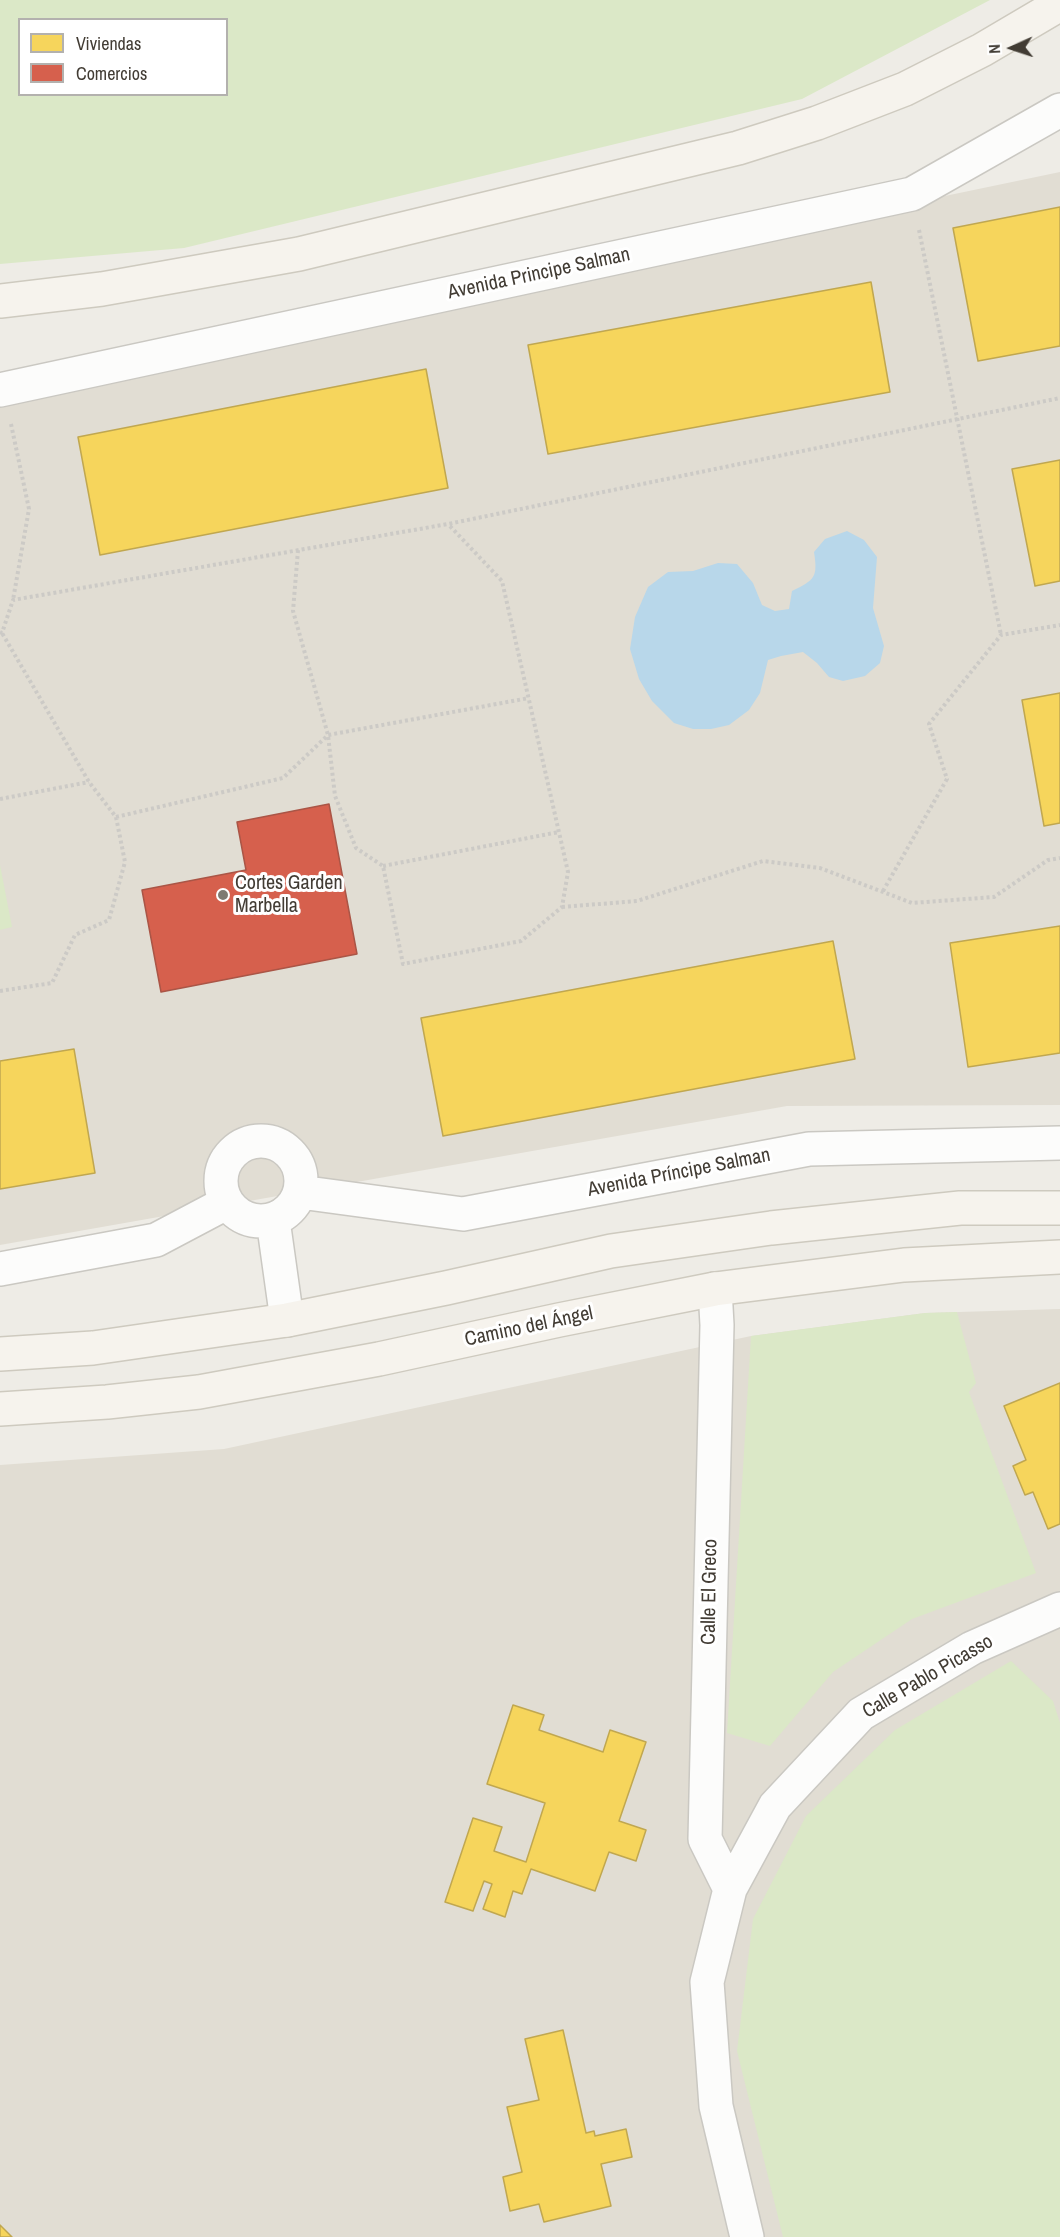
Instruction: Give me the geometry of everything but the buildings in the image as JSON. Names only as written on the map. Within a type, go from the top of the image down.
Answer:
[{"type":"street","points":[[0,301],[102,289],[299,254],[738,148],[817,123],[905,89],[982,50],[1060,4]]},
{"type":"street","name":"Avenida Principe Salman","points":[[2,389],[912,194],[1060,110]]},
{"type":"street","points":[[255,1141],[276,1143],[292,1154],[301,1172],[300,1192],[290,1210],[273,1220],[260,1222],[247,1219],[226,1203],[221,1183],[224,1163],[237,1148],[255,1141]]},
{"type":"street","name":"Avenida Príncipe Salman","points":[[300,1192],[463,1214],[809,1149],[1060,1143]]},
{"type":"street","points":[[0,1269],[156,1240],[226,1203]]},
{"type":"street","points":[[0,1354],[93,1348],[286,1320],[446,1288],[611,1251],[726,1234],[960,1208],[1060,1208]]},
{"type":"street","points":[[273,1220],[286,1320]]},
{"type":"street","name":"Camino del Ángel","points":[[0,1409],[106,1402],[200,1392],[379,1359],[715,1289],[904,1265],[1060,1257]]},
{"type":"street","name":"Calle El Greco","points":[[715,1289],[717,1325],[705,1839],[730,1889]]},
{"type":"street","name":"Calle Pablo Picasso","points":[[747,2237],[716,2106],[707,1982],[730,1889],[775,1806],[861,1713],[972,1648],[1060,1609]]},
{"type":"path","points":[[912,194],[1001,635]]},
{"type":"path","points":[[0,991],[52,983],[75,935],[109,920],[125,861],[116,817],[88,782],[1,632],[13,600],[29,509],[2,389]]},
{"type":"path","points":[[13,600],[448,524],[1060,398]]},
{"type":"path","points":[[448,524],[502,581],[568,872],[562,907]]},
{"type":"path","points":[[297,550],[293,611],[328,735],[335,796],[356,848],[382,866],[403,964],[521,941],[562,907],[637,901],[763,861],[820,868],[912,903],[994,897],[1048,860],[1060,858]]},
{"type":"path","points":[[883,891],[946,779],[929,724],[1001,635],[1060,625]]},
{"type":"path","points":[[116,817],[283,778],[328,735],[529,698]]},
{"type":"path","points":[[0,799],[88,782]]},
{"type":"path","points":[[382,866],[559,832]]},
{"type":"shaded area","points":[[1060,172],[1060,1105],[787,1106],[0,1245],[0,393]]},
{"type":"shaded area","points":[[1060,1309],[1060,2237],[0,2237],[0,1465],[224,1449],[751,1336],[925,1313]]},
{"type":"green space","points":[[0,0],[990,0],[802,99],[184,248],[0,264]]},
{"type":"green space","points":[[0,865],[12,927],[0,930]]},
{"type":"green space","points":[[957,1312],[976,1383],[969,1392],[1036,1573],[912,1619],[833,1672],[770,1746],[727,1733],[751,1336],[925,1313]]},
{"type":"green space","points":[[1011,1661],[1053,1701],[1060,1723],[1060,2237],[783,2237],[737,2051],[753,1919],[806,1816],[895,1730]]},
{"type":"water","points":[[847,531],[864,540],[877,557],[873,608],[884,646],[880,663],[865,676],[843,681],[829,677],[803,652],[768,660],[760,693],[749,710],[729,725],[711,729],[693,729],[674,723],[652,701],[639,679],[630,649],[635,617],[648,587],[668,572],[693,571],[718,563],[737,564],[753,583],[762,605],[775,611],[789,609],[792,591],[806,584],[813,577],[814,552],[825,539]]},
{"type":"place","name":"Cortes Garden Marbella","points":[[223,895]]}]
